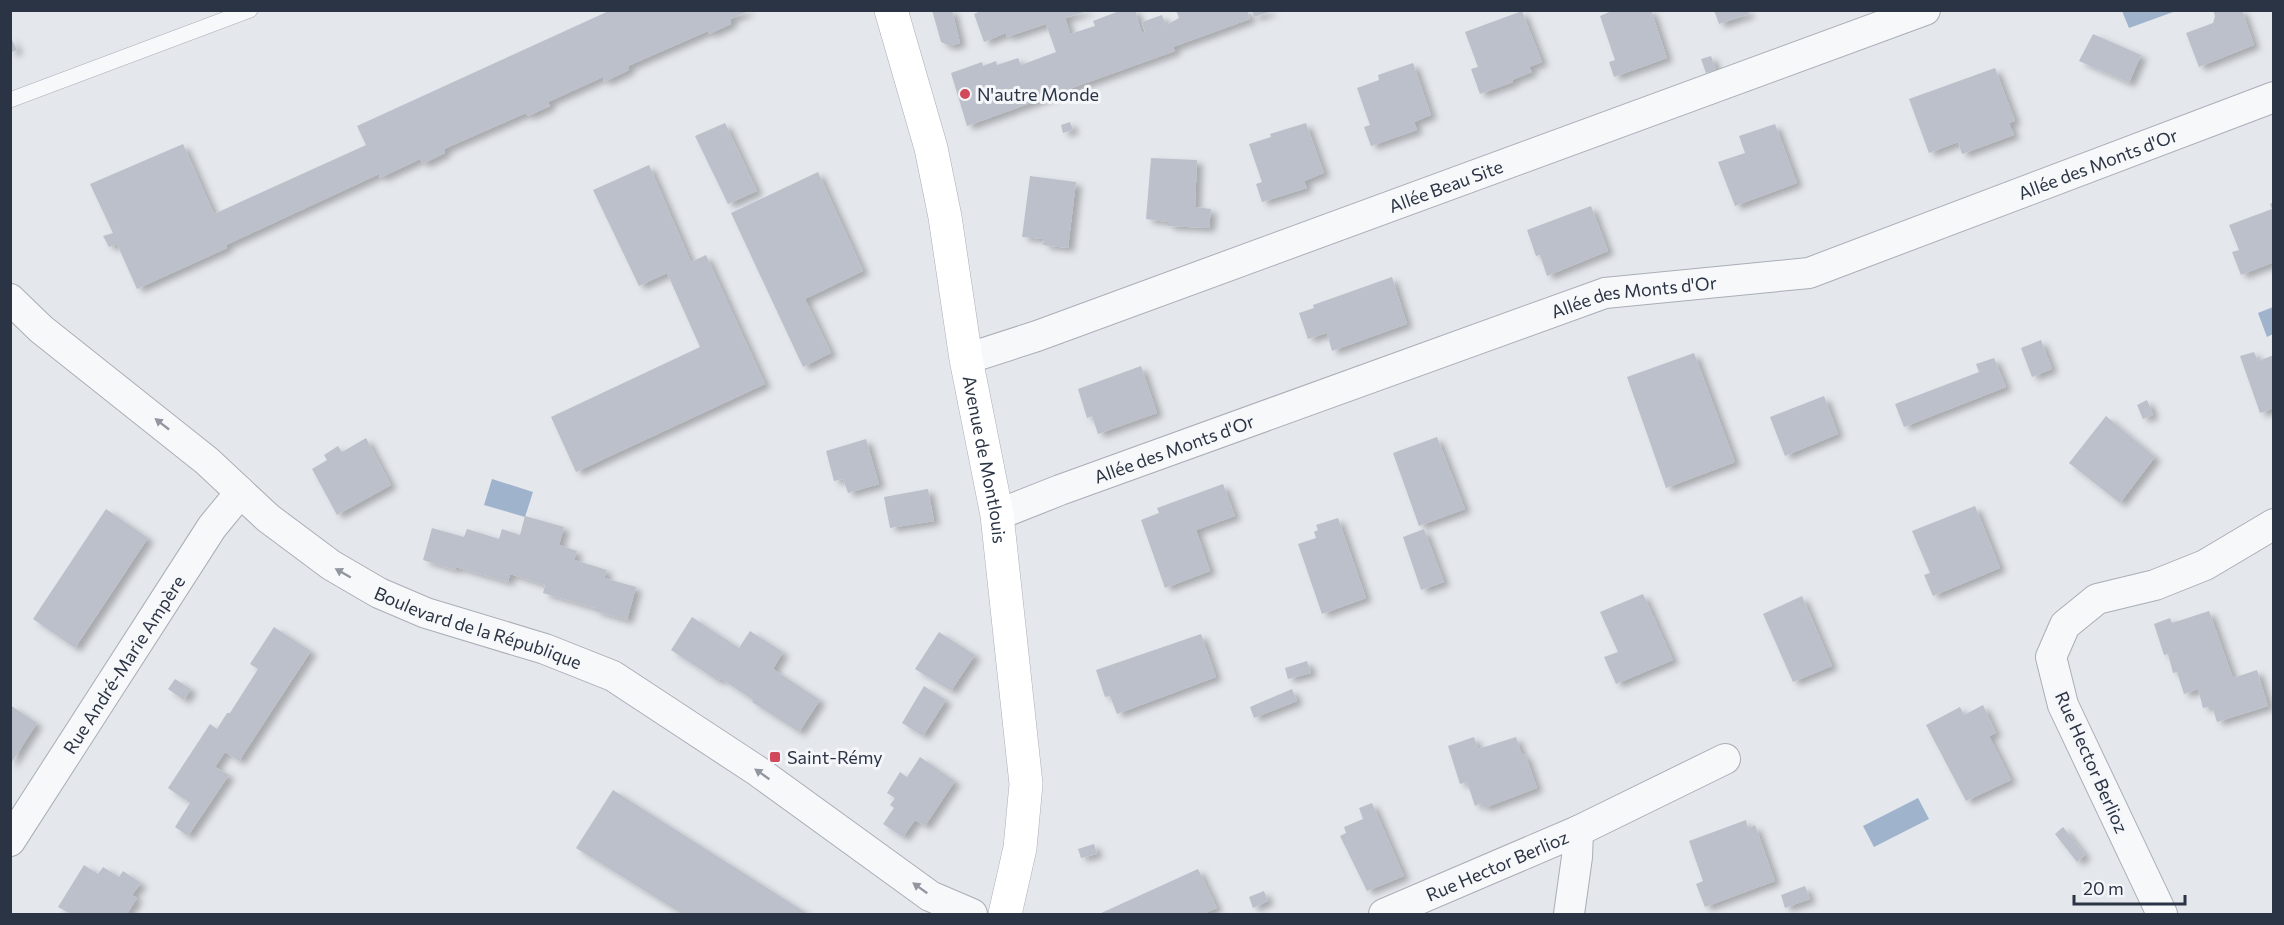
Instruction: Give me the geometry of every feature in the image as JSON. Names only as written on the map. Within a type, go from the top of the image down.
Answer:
[{"type":"street","name":"Avenue de Montlouis","points":[[891,10],[931,148],[945,217],[966,359],[997,515],[1026,784],[1020,848],[1005,915]]},
{"type":"street","name":"Allée Beau Site","points":[[966,359],[1037,336],[1925,10]]},
{"type":"street","name":"Allée des Monts d'Or","points":[[997,515],[1605,293],[1809,273],[2274,97]]},
{"type":"street","name":"Boulevard de la République","points":[[10,299],[41,329],[207,461],[268,518],[331,566],[379,594],[426,613],[545,649],[613,676],[759,772],[930,896],[972,915]]},
{"type":"street","name":"Rue André-Marie Ampère","points":[[10,841],[212,527],[239,491]]},
{"type":"street","name":"Rue Hector Berlioz","points":[[2162,915],[2063,705],[2051,657],[2065,626],[2097,599],[2155,585],[2205,565],[2274,524]]},
{"type":"street","name":"Rue Hector Berlioz","points":[[1384,915],[1578,831],[1725,759]]},
{"type":"street","name":"Rue Hector Berlioz","points":[[1569,915],[1578,831]]},
{"type":"lane","points":[[10,100],[250,10]]},
{"type":"water","points":[[2122,11],[2176,11],[2129,28]]},
{"type":"water","points":[[2273,307],[2273,334],[2267,337],[2258,313]]},
{"type":"water","points":[[492,479],[533,492],[525,517],[484,505]]},
{"type":"water","points":[[1918,798],[1929,819],[1874,847],[1863,826]]},
{"type":"building","points":[[611,10],[751,10],[730,19],[731,24],[709,34],[708,31],[628,66],[629,70],[604,82],[603,77],[548,102],[550,106],[528,116],[526,113],[444,149],[445,153],[423,164],[420,159],[380,178],[379,174],[137,289],[117,244],[109,247],[103,236],[113,233],[90,184],[183,144],[214,214],[366,145],[357,126]]},
{"type":"building","points":[[932,10],[952,10],[960,43],[950,46],[941,42]]},
{"type":"building","points":[[983,10],[1090,10],[1065,18],[1070,34],[1095,26],[1093,21],[1122,10],[1135,10],[1142,34],[1145,32],[1142,22],[1162,15],[1166,25],[1179,18],[1176,10],[1247,10],[1250,19],[1173,47],[1175,51],[967,126],[951,73],[982,62],[983,66],[996,61],[997,65],[1018,58],[1021,65],[1056,52],[1046,24],[1007,37],[1006,33],[984,42],[974,14]]},
{"type":"building","points":[[1252,10],[1271,10],[1272,11],[1254,17]]},
{"type":"building","points":[[1614,10],[1651,10],[1667,58],[1614,77],[1609,62],[1615,60],[1600,16]]},
{"type":"building","points":[[1714,10],[1748,10],[1749,14],[1719,24]]},
{"type":"building","points":[[2213,10],[2242,10],[2254,45],[2199,67],[2186,33],[2213,23],[2215,16]]},
{"type":"building","points":[[1522,11],[1542,62],[1529,67],[1532,72],[1512,80],[1513,82],[1480,94],[1471,69],[1478,67],[1465,32]]},
{"type":"building","points":[[2093,34],[2141,55],[2129,83],[2079,61]]},
{"type":"building","points":[[10,36],[17,50],[10,53]]},
{"type":"building","points":[[1711,56],[1716,70],[1706,73],[1701,59]]},
{"type":"building","points":[[1413,63],[1431,115],[1414,122],[1417,130],[1371,146],[1364,127],[1370,125],[1357,88],[1379,80],[1378,75]]},
{"type":"building","points":[[1995,68],[2015,121],[2009,123],[2014,135],[1962,154],[1958,142],[1929,153],[1909,99]]},
{"type":"building","points":[[1070,122],[1073,130],[1063,133],[1061,125]]},
{"type":"building","points":[[725,123],[757,191],[728,204],[695,136]]},
{"type":"building","points":[[1306,123],[1324,173],[1304,181],[1307,188],[1262,202],[1256,184],[1262,182],[1249,144],[1271,137],[1270,134]]},
{"type":"building","points":[[1775,124],[1797,183],[1735,206],[1718,162],[1745,153],[1739,136]]},
{"type":"building","points":[[1151,158],[1197,160],[1195,207],[1211,209],[1209,228],[1168,226],[1168,222],[1146,219]]},
{"type":"building","points":[[649,165],[691,262],[706,255],[765,384],[576,472],[551,417],[700,347],[667,273],[639,286],[593,190]]},
{"type":"building","points":[[818,172],[863,271],[805,299],[831,353],[803,367],[731,213]]},
{"type":"building","points":[[1030,176],[1076,182],[1068,248],[1043,245],[1044,239],[1022,237]]},
{"type":"building","points":[[2274,202],[2274,262],[2241,275],[2232,252],[2239,250],[2229,225],[2272,209],[2270,204]]},
{"type":"building","points":[[1591,206],[1608,251],[1547,276],[1540,255],[1536,256],[1527,230]]},
{"type":"building","points":[[1392,277],[1407,324],[1332,351],[1327,333],[1308,339],[1299,313],[1314,308],[1313,305]]},
{"type":"building","points":[[2041,340],[2052,369],[2032,377],[2021,348]]},
{"type":"building","points":[[2254,352],[2258,361],[2274,355],[2274,408],[2260,413],[2240,356]]},
{"type":"building","points":[[1694,353],[1735,462],[1666,488],[1627,377]]},
{"type":"building","points":[[1994,358],[2006,387],[1904,427],[1895,404],[1979,372],[1976,364]]},
{"type":"building","points":[[1141,366],[1157,413],[1098,434],[1092,416],[1087,418],[1078,389]]},
{"type":"building","points":[[1824,396],[1838,434],[1785,456],[1770,417]]},
{"type":"building","points":[[2147,400],[2153,415],[2143,419],[2137,405]]},
{"type":"building","points":[[2106,416],[2155,457],[2120,503],[2069,463]]},
{"type":"building","points":[[1437,437],[1465,509],[1419,526],[1393,453]]},
{"type":"building","points":[[366,438],[391,485],[337,515],[312,469],[327,460],[324,455],[338,446],[342,452]]},
{"type":"building","points":[[866,439],[879,484],[848,493],[843,479],[834,481],[826,451]]},
{"type":"building","points":[[1223,484],[1235,516],[1196,530],[1210,571],[1165,588],[1141,520],[1159,513],[1157,508]]},
{"type":"building","points":[[928,489],[934,521],[890,528],[884,497]]},
{"type":"building","points":[[1975,506],[2000,568],[1933,596],[1924,575],[1930,573],[1912,531]]},
{"type":"building","points":[[106,509],[148,538],[75,648],[33,619]]},
{"type":"building","points":[[525,516],[564,527],[559,545],[577,551],[574,560],[607,570],[604,578],[636,587],[627,620],[543,593],[545,585],[510,574],[508,582],[423,560],[432,528],[464,537],[467,529],[499,539],[502,529],[520,535]]},
{"type":"building","points":[[1338,518],[1366,598],[1322,614],[1298,544],[1316,538],[1314,532],[1318,530],[1316,525]]},
{"type":"building","points":[[1424,529],[1444,582],[1421,590],[1403,537]]},
{"type":"building","points":[[1643,594],[1673,660],[1616,684],[1604,657],[1618,652],[1600,612]]},
{"type":"building","points":[[1802,596],[1832,666],[1793,682],[1763,614]]},
{"type":"building","points":[[2209,611],[2233,678],[2257,670],[2268,706],[2217,722],[2212,706],[2203,708],[2198,689],[2184,694],[2177,672],[2173,673],[2168,654],[2164,655],[2154,624],[2170,618],[2172,623]]},
{"type":"building","points":[[692,617],[739,648],[750,631],[783,652],[773,669],[820,700],[799,732],[720,678],[718,681],[671,650]]},
{"type":"building","points":[[274,627],[311,651],[239,761],[225,752],[215,767],[229,775],[188,836],[175,827],[190,803],[168,788],[210,724],[217,729],[227,713],[230,713],[258,669],[250,664]]},
{"type":"building","points":[[939,632],[975,655],[951,691],[915,669]]},
{"type":"building","points":[[1201,634],[1216,677],[1117,714],[1110,696],[1105,697],[1096,670]]},
{"type":"building","points":[[1307,661],[1311,673],[1288,679],[1285,668]]},
{"type":"building","points":[[175,679],[191,689],[184,700],[168,689]]},
{"type":"building","points":[[924,686],[946,700],[923,736],[902,723]]},
{"type":"building","points":[[1292,689],[1297,701],[1254,718],[1250,707]]},
{"type":"building","points":[[10,705],[37,723],[10,765]]},
{"type":"building","points":[[1983,705],[1996,733],[1989,736],[2011,780],[1966,801],[1926,725],[1960,707],[1964,715]]},
{"type":"building","points":[[1474,737],[1478,749],[1516,737],[1522,755],[1525,754],[1537,788],[1484,808],[1481,803],[1475,806],[1467,782],[1460,784],[1448,746]]},
{"type":"building","points":[[920,757],[955,781],[925,826],[915,820],[903,837],[883,824],[894,808],[890,805],[895,798],[887,793],[900,772],[907,777]]},
{"type":"building","points":[[613,790],[808,914],[682,914],[576,848]]},
{"type":"building","points":[[1372,803],[1404,876],[1367,891],[1340,836],[1346,833],[1344,827],[1363,819],[1359,808]]},
{"type":"building","points":[[1746,820],[1748,829],[1755,825],[1775,881],[1705,907],[1696,884],[1703,881],[1689,841]]},
{"type":"building","points":[[2063,827],[2085,855],[2077,862],[2055,834]]},
{"type":"building","points":[[1094,844],[1097,854],[1081,858],[1078,849]]},
{"type":"building","points":[[84,865],[98,874],[103,867],[119,877],[123,871],[141,883],[132,895],[137,898],[127,914],[71,914],[58,907]]},
{"type":"building","points":[[1198,869],[1217,908],[1203,914],[1099,914]]},
{"type":"building","points":[[1805,886],[1810,899],[1785,908],[1781,895]]},
{"type":"building","points":[[1264,891],[1268,901],[1253,908],[1249,897]]},
{"type":"place","name":"N'autre Monde","points":[[965,94]]},
{"type":"place","name":"Saint-Rémy","points":[[775,757]]}]
